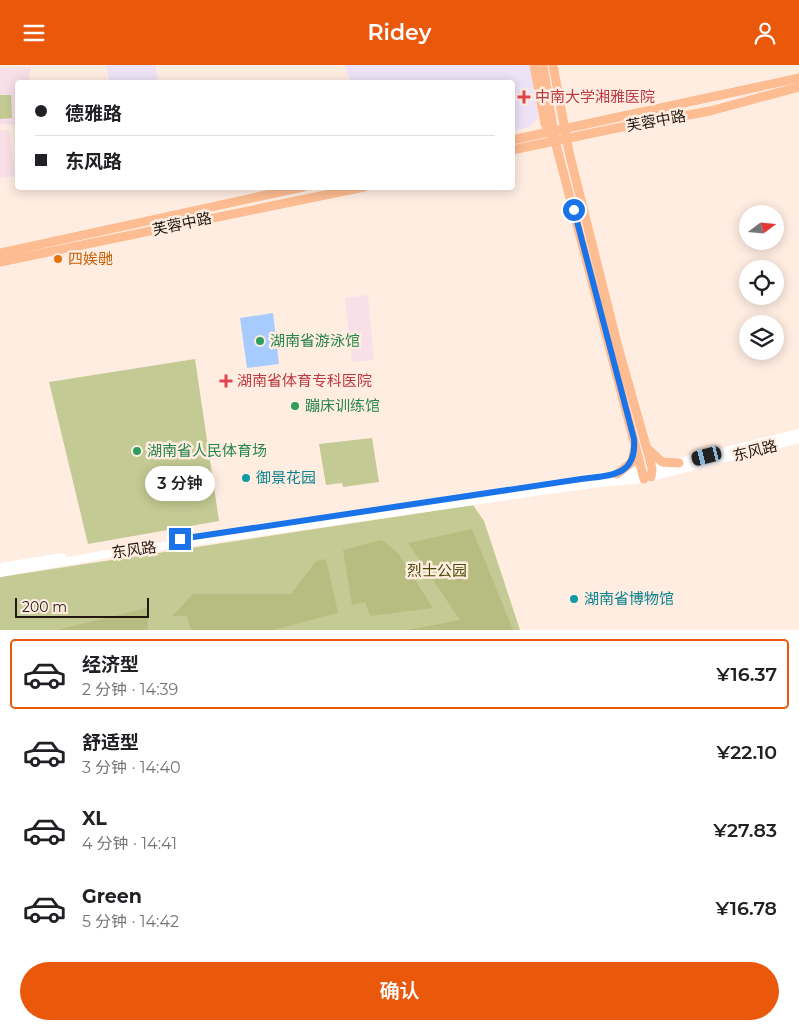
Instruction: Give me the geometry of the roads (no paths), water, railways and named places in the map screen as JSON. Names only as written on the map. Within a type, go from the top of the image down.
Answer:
[{"type":"main road","points":[[534,65],[545,124],[552,131]]},
{"type":"main road","points":[[542,65],[552,131],[634,439],[647,474]]},
{"type":"main road","points":[[553,65],[565,134],[618,347],[646,447],[647,474]]},
{"type":"main road","name":"芙蓉中路","points":[[515,149],[556,141],[565,134],[799,78]]},
{"type":"main road","name":"芙蓉中路","points":[[515,139],[552,131],[565,134],[710,111],[798,87]]},
{"type":"main road","name":"芙蓉中路","points":[[0,253],[181,212],[254,199],[291,190]]},
{"type":"main road","name":"芙蓉中路","points":[[0,261],[349,190]]},
{"type":"main road","points":[[170,210],[181,212]]},
{"type":"main road","name":"东风路","points":[[0,567],[617,474],[647,474],[679,463],[799,433]]},
{"type":"main road","points":[[617,474],[632,462],[634,439]]},
{"type":"main road","name":"东风路","points":[[0,573],[102,555],[598,483],[647,474],[799,439]]},
{"type":"main road","points":[[646,447],[662,462],[679,463]]},
{"type":"water","name":"湖南省游泳馆","points":[[273,313],[279,364],[247,368],[240,318]]},
{"type":"place","name":"中南大学湘雅医院","points":[[524,97]]},
{"type":"place","name":"四娭毑","points":[[58,259]]},
{"type":"place","name":"湖南省游泳馆","points":[[260,341]]},
{"type":"place","name":"湖南省体育专科医院","points":[[226,381]]},
{"type":"place","name":"蹦床训练馆","points":[[295,406]]},
{"type":"place","name":"湖南省人民体育场","points":[[137,451]]},
{"type":"place","name":"御景花园","points":[[246,478]]},
{"type":"place","name":"湖南省博物馆","points":[[574,599]]},
{"type":"park label","name":"烈士公园","points":[[437,571]]}]
